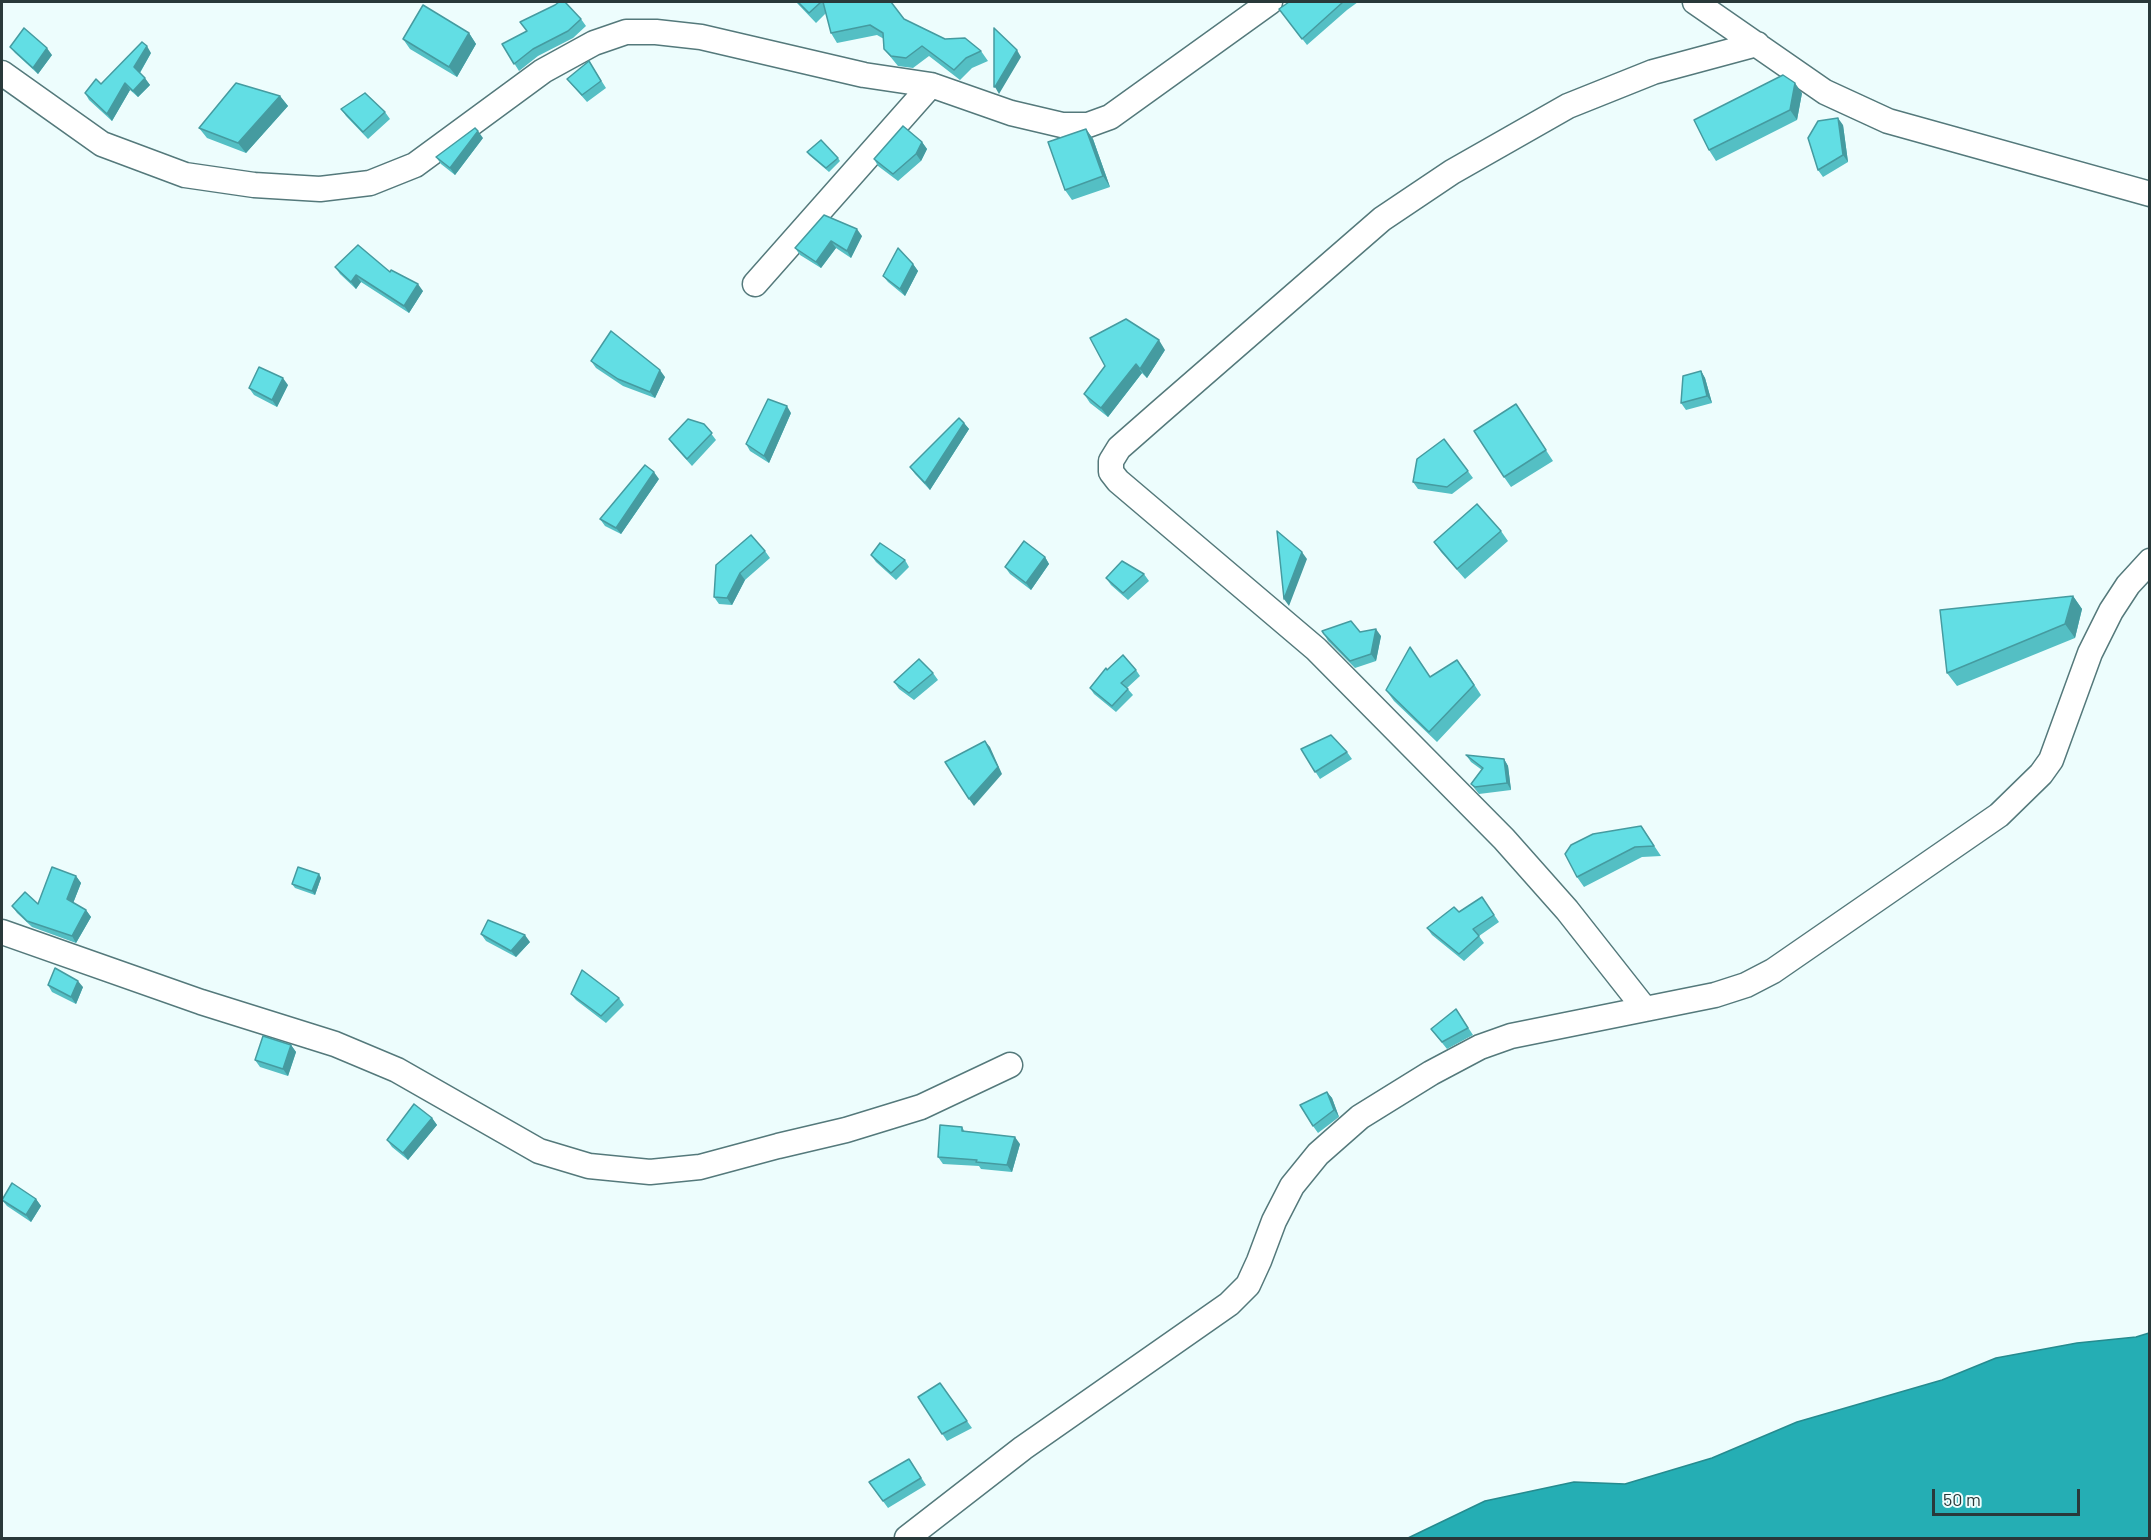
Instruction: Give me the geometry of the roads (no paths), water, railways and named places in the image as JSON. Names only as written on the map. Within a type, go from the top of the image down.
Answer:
[{"type":"street","points":[[2,73],[102,144],[185,175],[254,185],[320,189],[370,183],[415,165],[543,71],[594,43],[626,32],[656,32],[701,37],[864,75],[931,86],[1021,116],[1062,125],[1088,124],[1110,117],[1270,2]]},
{"type":"street","points":[[1695,2],[1825,92],[1888,121],[2150,194]]},
{"type":"street","points":[[1645,1009],[1567,909],[1504,839],[1316,650],[1118,481],[1111,472],[1111,461],[1119,448],[1382,219],[1452,172],[1569,106],[1653,72],[1757,44]]},
{"type":"street","points":[[755,284],[931,86]]},
{"type":"street","points":[[907,1539],[1023,1448],[1229,1304],[1248,1285],[1274,1221],[1292,1186],[1318,1154],[1360,1117],[1431,1072],[1480,1047],[1511,1036],[1715,995],[1746,985],[1773,971],[1999,815],[2041,774],[2051,760],[2090,653],[2111,610],[2128,585],[2150,561]]},
{"type":"street","points":[[2,932],[201,1002],[335,1044],[397,1070],[539,1151],[589,1166],[650,1172],[700,1167],[846,1130],[921,1107],[1010,1065]]},
{"type":"water","points":[[2149,1333],[2149,1538],[1408,1538],[1485,1501],[1574,1482],[1625,1484],[1712,1458],[1797,1422],[1942,1380],[1996,1358],[2077,1343],[2136,1337]]}]
